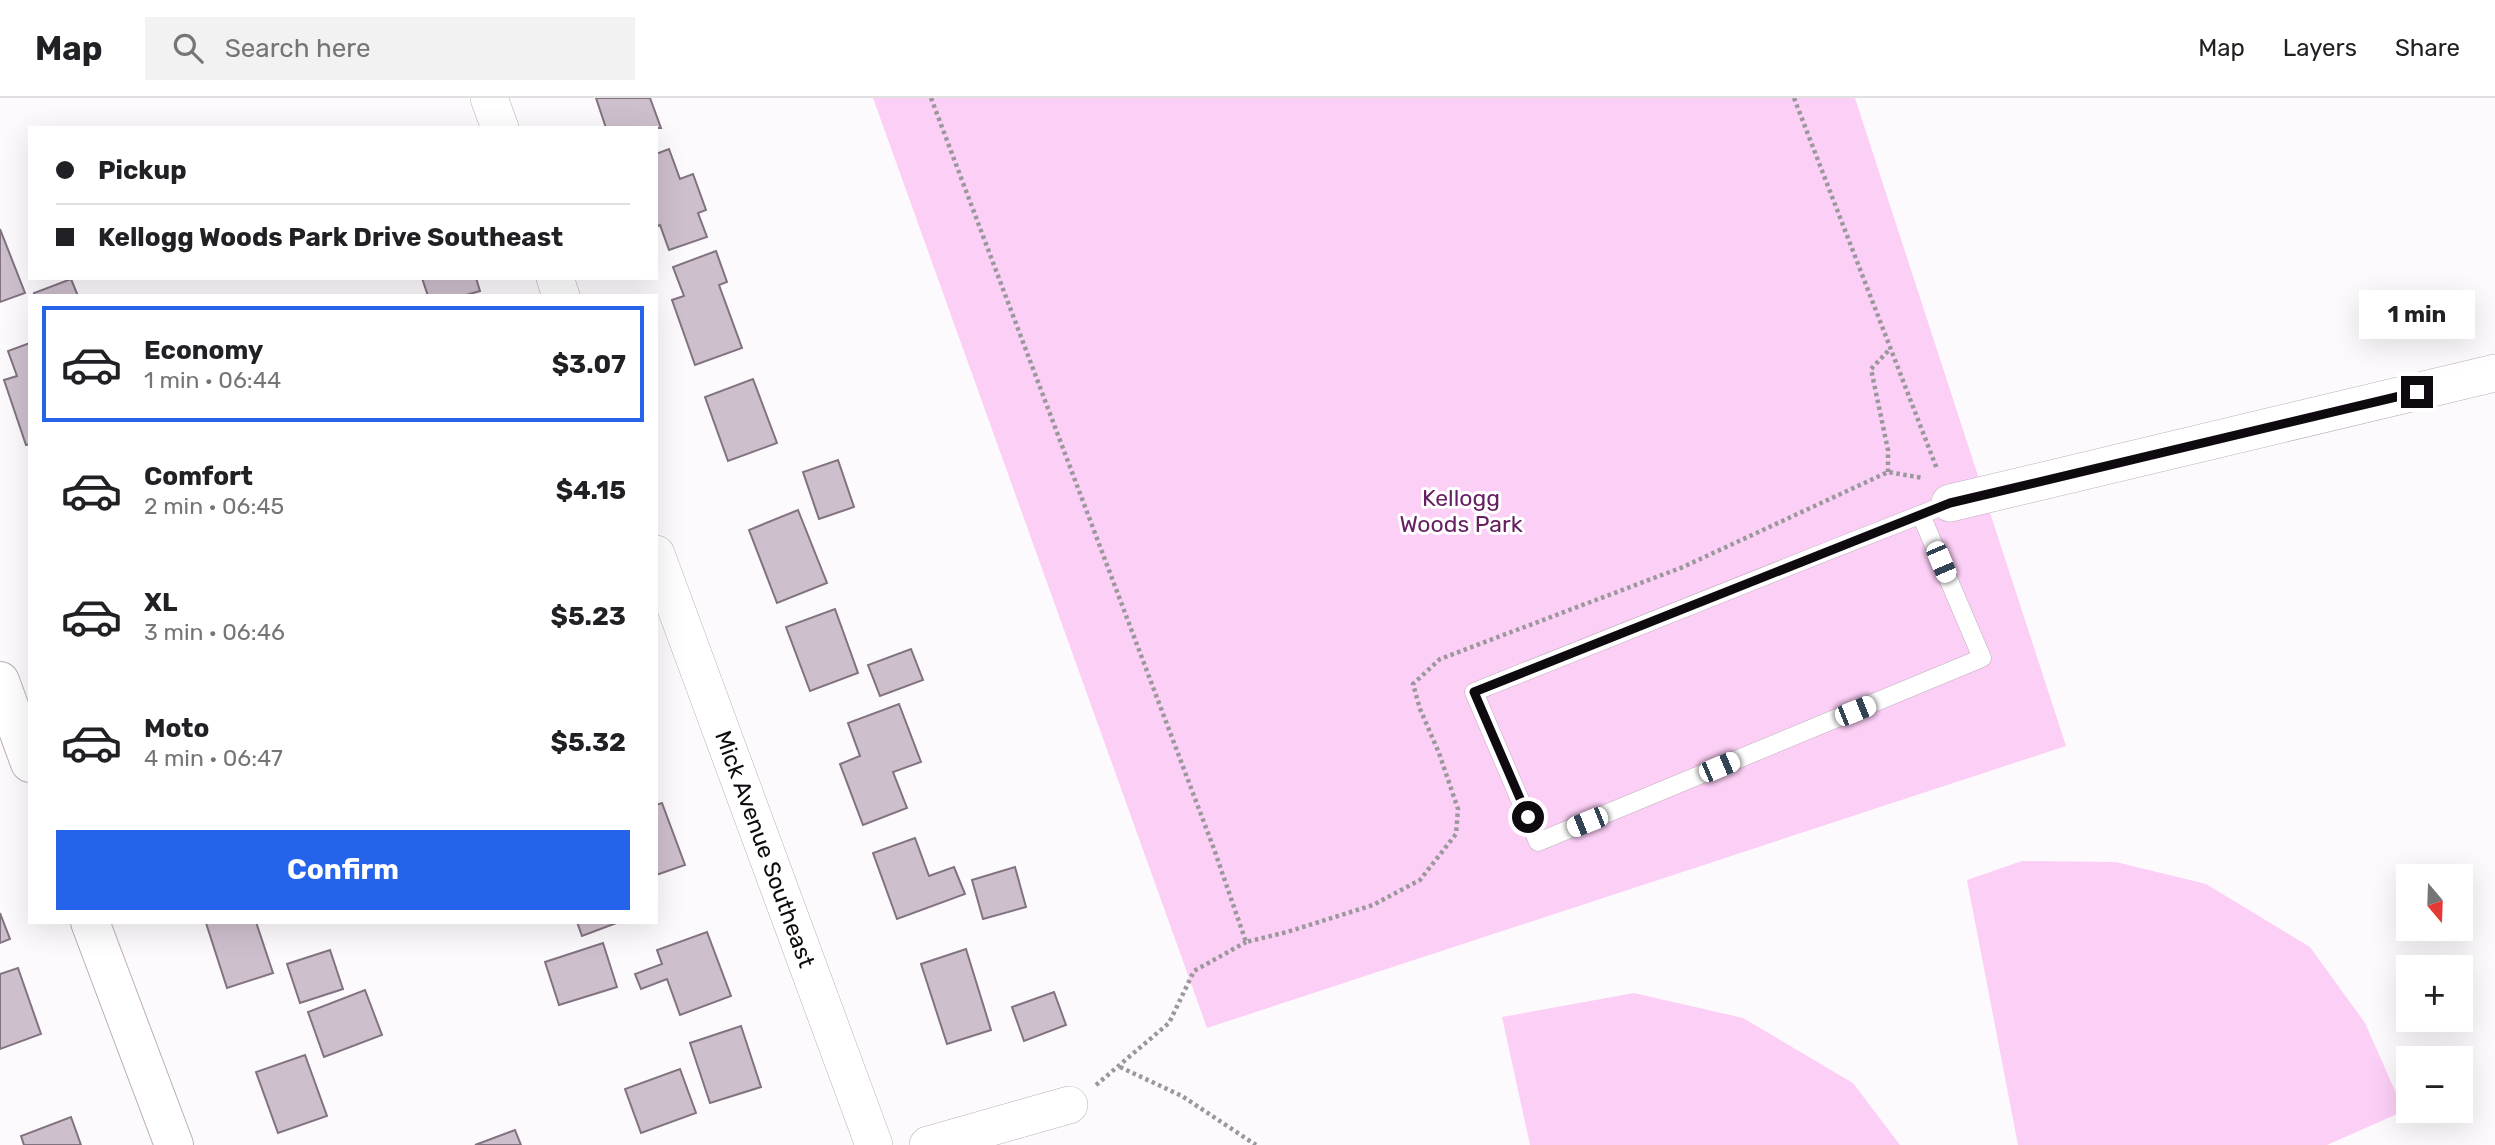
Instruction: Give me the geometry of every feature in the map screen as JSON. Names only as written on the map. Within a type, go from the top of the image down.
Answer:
[{"type":"street","points":[[489,98],[499,126]]},
{"type":"street","points":[[1938,500],[2495,373]]},
{"type":"street","name":"Mick Avenue Southeast","points":[[658,559],[874,1145]]},
{"type":"street","points":[[0,681],[28,758]]},
{"type":"street","points":[[91,924],[174,1145]]},
{"type":"street","points":[[928,1145],[1069,1105]]},
{"type":"lane","points":[[1938,500],[1982,658],[1538,842],[1474,692],[1938,500]]},
{"type":"path","points":[[931,98],[1214,849],[1246,942]]},
{"type":"path","points":[[1794,98],[1890,349],[1938,500]]},
{"type":"path","points":[[1888,472],[1888,450],[1871,369],[1890,349]]},
{"type":"path","points":[[1069,1105],[1120,1067],[1169,1023],[1194,971],[1246,942],[1373,905],[1420,880],[1456,834],[1458,809],[1413,684],[1440,659],[1683,567],[1888,472]]},
{"type":"path","points":[[1888,472],[1938,500]]},
{"type":"path","points":[[1120,1067],[1182,1096],[1256,1145]]},
{"type":"green space","name":"Kellogg Woods Park","points":[[873,98],[1855,98],[2066,746],[1207,1028]]},
{"type":"green space","points":[[2022,861],[2116,862],[2206,884],[2310,947],[2365,1023],[2396,1093],[2396,1115],[2327,1145],[2018,1145],[1967,880]]},
{"type":"green space","points":[[1634,993],[1743,1018],[1853,1083],[1900,1145],[1530,1145],[1502,1017]]},
{"type":"building","points":[[596,98],[650,98],[661,128],[658,126],[605,126]]},
{"type":"building","points":[[669,149],[680,179],[693,174],[706,210],[698,213],[707,237],[669,250],[660,225],[658,226],[658,153]]},
{"type":"building","points":[[0,229],[25,293],[0,302]]},
{"type":"building","points":[[716,251],[727,282],[719,285],[742,348],[695,365],[672,300],[684,296],[673,267]]},
{"type":"building","points":[[71,280],[77,294],[34,294]]},
{"type":"building","points":[[423,280],[477,280],[480,291],[470,294],[427,294]]},
{"type":"building","points":[[28,344],[26,445],[4,380],[17,376],[8,351]]},
{"type":"building","points":[[753,379],[777,443],[728,461],[705,397]]},
{"type":"building","points":[[838,460],[854,507],[819,519],[803,472]]},
{"type":"building","points":[[798,510],[827,583],[777,603],[749,530]]},
{"type":"building","points":[[835,609],[858,673],[810,691],[786,627]]},
{"type":"building","points":[[911,649],[923,680],[880,696],[868,665]]},
{"type":"building","points":[[899,704],[921,762],[893,772],[907,808],[863,825],[840,764],[860,756],[848,723]]},
{"type":"building","points":[[662,803],[685,865],[658,874],[658,804]]},
{"type":"building","points":[[915,838],[929,876],[954,867],[965,894],[897,919],[873,853]]},
{"type":"building","points":[[1015,867],[1026,907],[983,919],[972,880]]},
{"type":"building","points":[[0,913],[10,939],[0,943]]},
{"type":"building","points":[[206,924],[257,924],[273,973],[227,988]]},
{"type":"building","points":[[578,924],[614,924],[582,936]]},
{"type":"building","points":[[707,932],[731,996],[680,1015],[667,979],[641,989],[635,974],[662,964],[657,950]]},
{"type":"building","points":[[603,943],[617,987],[559,1005],[545,962]]},
{"type":"building","points":[[966,949],[991,1030],[947,1044],[921,964]]},
{"type":"building","points":[[330,950],[343,989],[300,1003],[287,964]]},
{"type":"building","points":[[18,968],[41,1034],[0,1049],[0,974]]},
{"type":"building","points":[[365,990],[382,1035],[324,1057],[308,1012]]},
{"type":"building","points":[[1054,992],[1066,1025],[1024,1041],[1012,1007]]},
{"type":"building","points":[[741,1026],[761,1087],[710,1103],[690,1043]]},
{"type":"building","points":[[305,1055],[327,1116],[278,1133],[256,1072]]},
{"type":"building","points":[[680,1069],[696,1113],[641,1133],[625,1089]]},
{"type":"building","points":[[71,1117],[81,1145],[24,1145],[21,1136]]},
{"type":"building","points":[[515,1130],[521,1145],[475,1145]]},
{"type":"route","points":[[1528,817],[1474,692],[1950,503],[2417,392]]}]
